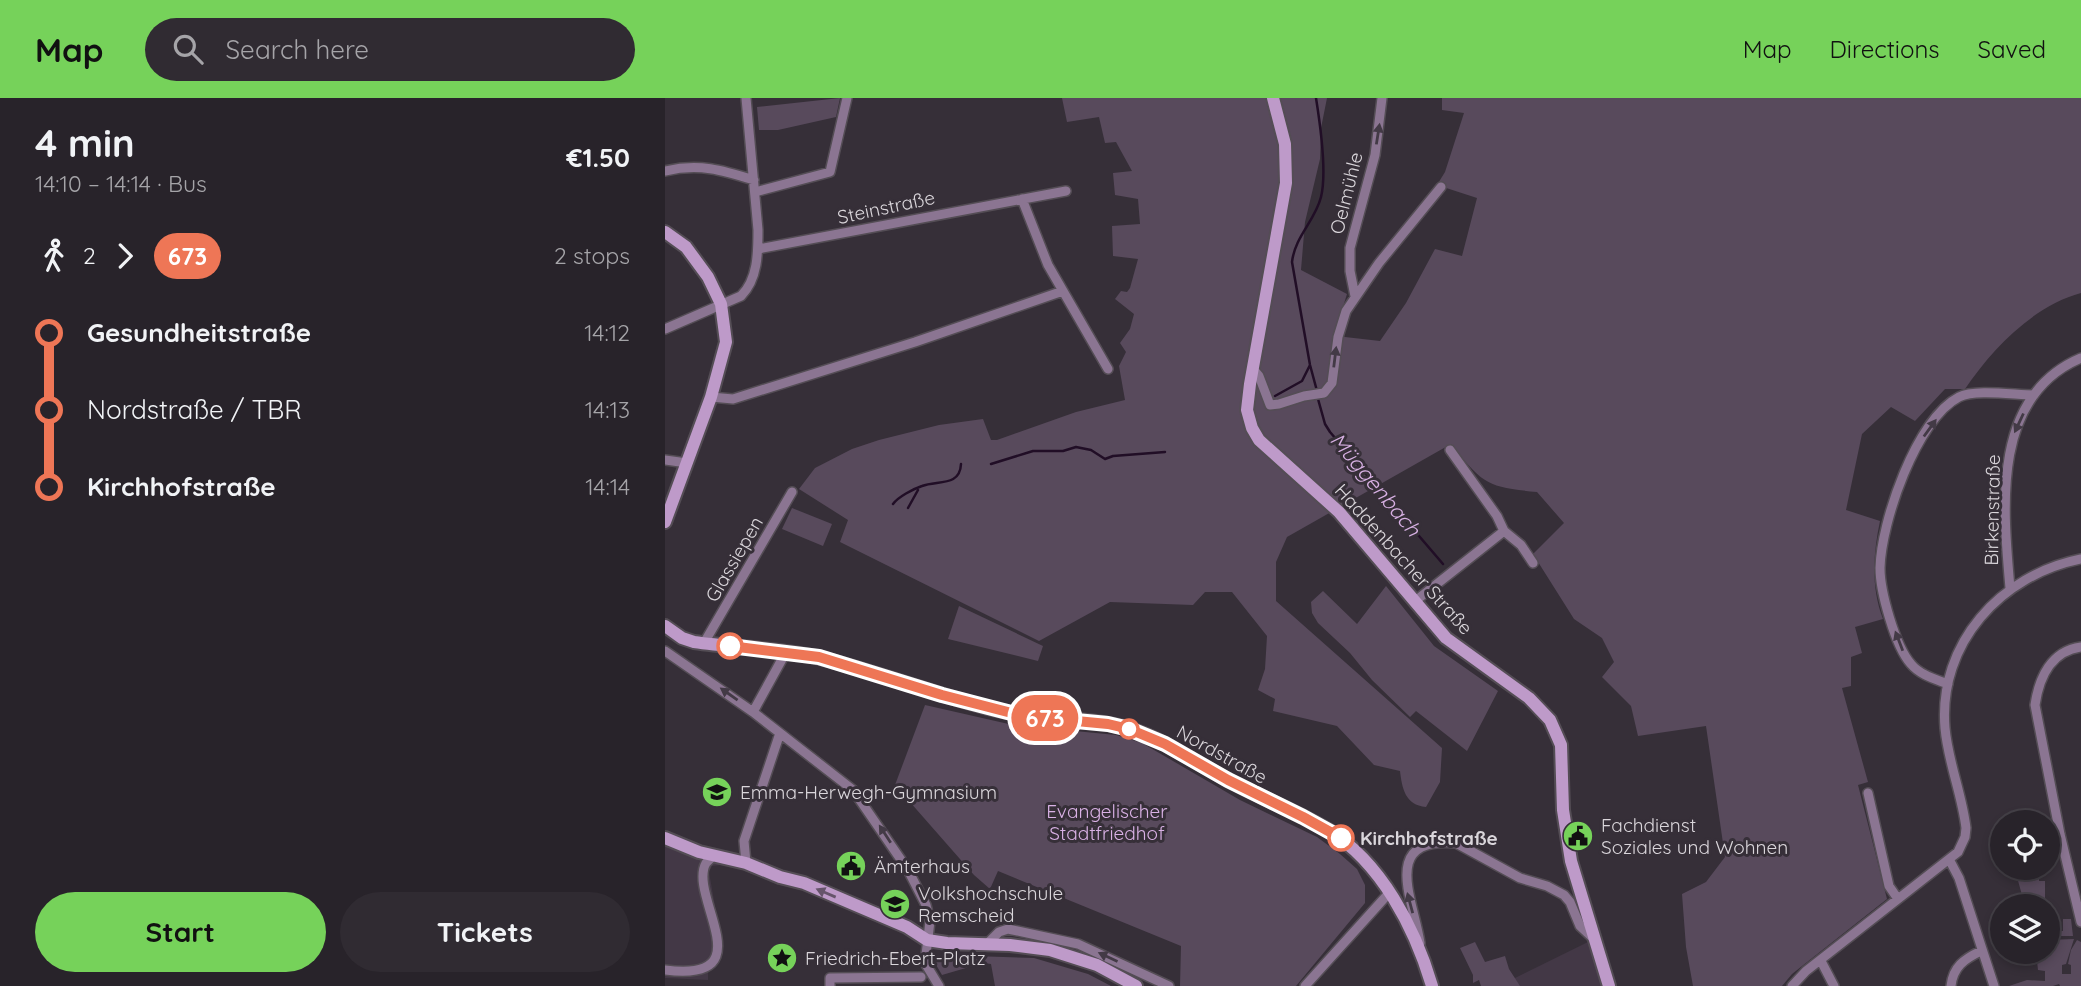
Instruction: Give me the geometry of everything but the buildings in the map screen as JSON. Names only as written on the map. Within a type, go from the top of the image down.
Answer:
[{"type":"main road","name":"Haddenbacher Straße","points":[[1273,98],[1285,144],[1286,183],[1247,410],[1252,428],[1258,439],[1339,512],[1446,638],[1538,705],[1554,727],[1561,745],[1563,810],[1571,861],[1609,986]]},
{"type":"main road","points":[[665,232],[678,240],[708,277],[721,304],[726,342],[711,397],[665,522]]},
{"type":"main road","name":"Nordstraße","points":[[665,626],[682,638],[704,643],[819,657],[991,709],[1023,716],[1108,724],[1143,734],[1334,834],[1365,861],[1389,893],[1421,957],[1432,986]]},
{"type":"main road","points":[[665,838],[699,852],[746,863],[835,896],[907,927],[927,940],[1050,950],[1097,965],[1136,986]]},
{"type":"street","points":[[665,329],[741,296],[749,289],[754,276],[758,249],[746,98]]},
{"type":"street","points":[[755,192],[830,172],[847,98]]},
{"type":"street","name":"Oelmühle","points":[[1355,296],[1350,271],[1350,248],[1374,155],[1382,98]]},
{"type":"street","points":[[665,171],[716,168],[754,180]]},
{"type":"street","points":[[1253,369],[1259,376],[1270,405],[1324,393],[1332,383],[1338,337],[1346,310],[1441,187]]},
{"type":"street","name":"Steinstraße","points":[[758,249],[1066,191]]},
{"type":"street","points":[[1022,199],[1048,265],[1108,369]]},
{"type":"street","points":[[711,397],[733,399],[915,342],[1063,291]]},
{"type":"street","name":"Birkenstraße","points":[[2010,588],[2007,461],[2016,427],[2034,396],[2051,376],[2081,358]]},
{"type":"street","points":[[1948,684],[1916,669],[1904,654],[1883,595],[1880,566],[1885,525],[1917,445],[1936,418],[1952,402],[1965,396],[2034,396]]},
{"type":"street","points":[[1450,450],[1497,516],[1504,531],[1521,545],[1533,564]]},
{"type":"street","points":[[665,460],[687,463]]},
{"type":"street","name":"Glassiepen","points":[[704,643],[792,492]]},
{"type":"street","points":[[1414,602],[1504,531]]},
{"type":"street","points":[[1792,986],[1806,971],[1950,861],[1963,844],[1966,828],[1945,727],[1948,684],[1961,648],[1976,621],[2010,588],[2040,572],[2081,559]]},
{"type":"street","points":[[2081,647],[2059,656],[2046,670],[2039,685],[2035,705],[2060,834],[2081,922]]},
{"type":"street","points":[[665,651],[753,712],[853,790],[919,889],[930,921],[925,962],[939,986]]},
{"type":"street","points":[[753,712],[786,652]]},
{"type":"street","points":[[746,863],[744,841],[781,733]]},
{"type":"street","points":[[1868,793],[1889,886],[1898,900]]},
{"type":"street","points":[[1421,957],[1417,925],[1405,881],[1408,864],[1418,850],[1434,843],[1456,843],[1520,878],[1548,886],[1564,895],[1570,902],[1580,926],[1594,939]]},
{"type":"street","points":[[665,970],[684,971],[706,966],[717,953],[717,937],[704,874],[706,862],[714,855]]},
{"type":"street","points":[[1950,861],[1959,878],[1994,986]]},
{"type":"street","points":[[1305,986],[1389,893]]},
{"type":"street","points":[[986,945],[999,932],[1008,929],[1066,941],[1109,957],[1169,986]]},
{"type":"street","points":[[1951,986],[1955,970],[1960,964],[1981,951]]},
{"type":"street","points":[[1821,961],[1834,986]]},
{"type":"street","points":[[830,982],[921,978]]},
{"type":"shaded area","points":[[665,844],[721,865],[712,866],[709,872],[723,952],[718,964],[708,971],[708,980],[665,978]]},
{"type":"shaded area","points":[[1588,942],[1602,986],[1508,986],[1507,982]]},
{"type":"green space","points":[[840,98],[836,117],[778,130],[759,130],[757,107]]},
{"type":"green space","points":[[1062,98],[1327,98],[1321,128],[1320,159],[1305,222],[1301,270],[1347,294],[1335,332],[1345,337],[1380,341],[1406,303],[1435,249],[1462,256],[1477,198],[1437,185],[1445,172],[1464,113],[1442,110],[1442,98],[2081,98],[2081,293],[2046,308],[2015,331],[1988,359],[1965,389],[1945,389],[1915,421],[1891,407],[1862,434],[1846,510],[1880,521],[1874,571],[1876,595],[1883,619],[1855,627],[1862,653],[1851,657],[1851,686],[1842,688],[1868,782],[1858,785],[1887,899],[1792,974],[1782,986],[1693,986],[1686,947],[1682,894],[1706,882],[1725,857],[1706,726],[1638,736],[1631,706],[1602,677],[1614,662],[1602,638],[1574,619],[1533,554],[1564,523],[1537,492],[1507,488],[1487,481],[1471,468],[1451,444],[1287,537],[1276,562],[1276,601],[1442,748],[1440,782],[1426,807],[1413,803],[1406,795],[1400,771],[1374,765],[1337,726],[1273,711],[1275,699],[1258,690],[1265,669],[1267,636],[1232,592],[1205,592],[1193,605],[1110,602],[1039,641],[840,542],[848,520],[799,489],[815,468],[852,449],[939,425],[983,419],[991,440],[997,440],[1076,412],[1125,400],[1119,366],[1126,352],[1120,343],[1130,329],[1134,314],[1115,299],[1121,291],[1127,292],[1130,288],[1138,259],[1113,256],[1112,226],[1140,224],[1138,199],[1115,195],[1113,173],[1132,171],[1116,142],[1105,143],[1099,117],[1067,122]]},
{"type":"green space","points":[[792,508],[832,524],[823,546],[782,529]]},
{"type":"green space","points":[[1386,586],[1434,646],[1498,691],[1467,751],[1416,711],[1410,717],[1318,623],[1312,613],[1311,602],[1323,591],[1357,624]]},
{"type":"green space","points":[[959,606],[1043,646],[1038,661],[948,639]]},
{"type":"green space","name":"Evangelischer Stadtfriedhof","points":[[925,705],[1013,725],[1116,735],[1142,743],[1240,800],[1317,837],[1357,869],[1365,885],[1365,903],[1296,986],[1180,986],[1181,946],[998,871],[990,889],[974,875],[895,785]]},
{"type":"green space","points":[[2018,880],[2045,881],[2045,894],[2022,894]]},
{"type":"green space","points":[[2063,919],[2071,919],[2073,936],[2060,936]]},
{"type":"green space","points":[[2074,939],[2066,964],[2062,965],[2062,974],[2071,974],[2071,965],[2068,964],[2071,950],[2077,940],[2081,942],[2081,986],[2009,986],[2027,980],[2045,981],[2045,971],[2038,970],[2037,964],[2060,964],[2060,940]]},
{"type":"green space","points":[[1475,942],[1485,962],[1505,956],[1509,969],[1520,986],[1481,986],[1479,980],[1473,983],[1473,975],[1460,948]]},
{"type":"green space","points":[[944,955],[1034,958],[1088,974],[1111,986],[995,986],[991,964],[983,963],[942,975],[935,963],[937,958],[944,958]]},
{"type":"waterway","name":"Müggenbach","points":[[1316,98],[1323,187],[1318,206],[1297,244],[1292,262],[1317,391]]},
{"type":"waterway","name":"Glassiepen","points":[[1275,396],[1302,381],[1310,365]]},
{"type":"waterway","name":"Müggenbach","points":[[1318,399],[1330,432],[1443,564]]},
{"type":"waterway","name":"Glassiepen","points":[[991,464],[1033,451],[1063,451],[1076,447],[1091,450],[1105,459],[1165,452]]},
{"type":"waterway","name":"Glassiepen","points":[[893,504],[918,487],[952,479],[957,476],[961,464]]},
{"type":"waterway","name":"Glassiepen","points":[[908,508],[918,490]]},
{"type":"bus line","name":"673","points":[[730,646],[819,657],[942,695],[1023,716],[1108,724],[1129,729],[1165,744],[1263,799],[1341,838]]},
{"type":"place","name":"Emma-Herwegh-Gymnasium","points":[[717,792]]},
{"type":"place","name":"Fachdienst Soziales und Wohnen","points":[[1578,836]]},
{"type":"place","name":"Kirchhofstraße","points":[[1341,838]]},
{"type":"place","name":"Ämterhaus","points":[[851,866]]},
{"type":"place","name":"Volkshochschule Remscheid","points":[[895,904]]},
{"type":"place","name":"Friedrich-Ebert-Platz","points":[[782,958]]}]
